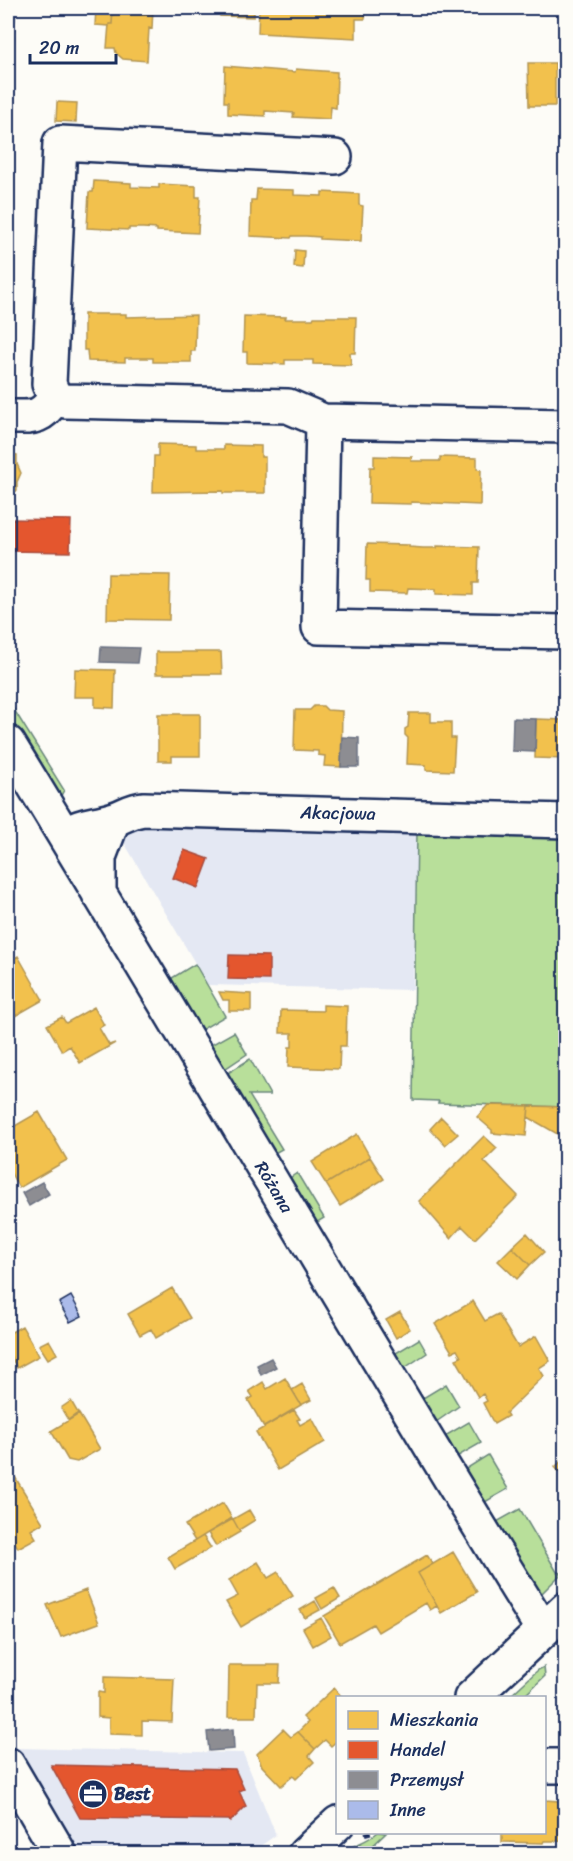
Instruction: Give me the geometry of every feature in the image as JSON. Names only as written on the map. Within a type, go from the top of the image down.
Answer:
[{"type":"street","points":[[55,398],[49,384],[60,143],[335,157]]},
{"type":"street","points":[[8,417],[40,415],[55,398]]},
{"type":"street","points":[[55,398],[74,401],[288,406],[323,421],[566,426]]},
{"type":"street","points":[[323,421],[319,627],[566,632]]},
{"type":"street","name":"Różana","points":[[8,743],[295,1222],[554,1619]]},
{"type":"street","name":"Akacjowa","points":[[64,835],[83,825],[113,820],[132,810],[144,809],[566,821]]},
{"type":"street","points":[[99,894],[99,857],[113,820]]},
{"type":"street","points":[[473,1696],[554,1619]]},
{"type":"street","points":[[8,1765],[60,1854]]},
{"type":"street","points":[[546,1766],[566,1766]]},
{"type":"street","points":[[305,1854],[336,1825]]},
{"type":"path","points":[[8,116],[14,8]]},
{"type":"shaded area","points":[[136,825],[417,831],[413,990],[208,985],[122,839]]},
{"type":"shaded area","points":[[16,1748],[243,1753],[276,1835],[259,1847],[259,1852],[80,1853]]},
{"type":"green space","points":[[8,700],[64,790],[58,801],[8,719]]},
{"type":"green space","points":[[417,831],[565,837],[565,1107],[438,1103],[439,1101],[413,1100]]},
{"type":"green space","points":[[195,964],[225,1016],[201,1030],[194,1029],[169,986],[172,978]]},
{"type":"green space","points":[[234,1032],[247,1054],[220,1072],[209,1046]]},
{"type":"green space","points":[[250,1059],[270,1095],[249,1095],[282,1149],[271,1155],[223,1076]]},
{"type":"green space","points":[[297,1173],[324,1218],[311,1226],[287,1180]]},
{"type":"green space","points":[[419,1339],[427,1353],[400,1371],[391,1356]]},
{"type":"green space","points":[[446,1384],[459,1406],[436,1422],[430,1421],[418,1401]]},
{"type":"green space","points":[[469,1422],[481,1443],[453,1459],[443,1442],[445,1436]]},
{"type":"green space","points":[[488,1455],[508,1489],[485,1502],[479,1501],[461,1472]]},
{"type":"green space","points":[[520,1509],[557,1572],[562,1573],[538,1597],[493,1524]]},
{"type":"green space","points":[[544,1667],[545,1676],[524,1696],[510,1696]]},
{"type":"green space","points":[[375,1834],[385,1834],[365,1853],[343,1853],[352,1847]]},
{"type":"building: Mieszkania","points":[[96,8],[113,8],[112,24],[109,26],[95,25]]},
{"type":"building: Mieszkania","points":[[113,8],[153,8],[147,61],[123,59],[116,53],[115,48],[107,48]]},
{"type":"building: Mieszkania","points":[[220,8],[254,8],[254,17],[220,16]]},
{"type":"building: Mieszkania","points":[[259,8],[366,8],[365,19],[356,19],[356,38],[258,33]]},
{"type":"building: Mieszkania","points":[[528,63],[555,63],[555,106],[529,106]]},
{"type":"building: Mieszkania","points":[[225,66],[295,72],[296,69],[337,72],[336,108],[331,107],[330,119],[293,117],[294,113],[265,111],[265,116],[228,114],[228,102],[224,102]]},
{"type":"building: Mieszkania","points":[[57,102],[77,103],[76,122],[56,121]]},
{"type":"building: Mieszkania","points":[[94,181],[131,183],[131,187],[159,188],[159,184],[196,186],[196,197],[200,197],[198,233],[143,228],[129,228],[129,230],[87,228],[89,192],[93,192]]},
{"type":"building: Mieszkania","points":[[257,189],[294,190],[294,195],[322,196],[322,192],[359,194],[359,205],[363,206],[361,241],[306,236],[292,236],[291,238],[250,236],[251,200],[256,200]]},
{"type":"building: Mieszkania","points":[[295,250],[304,251],[303,268],[294,267]]},
{"type":"building: Mieszkania","points":[[84,314],[126,314],[126,317],[196,315],[195,351],[191,351],[191,362],[153,362],[153,358],[125,358],[125,362],[88,361],[87,350],[84,350]]},
{"type":"building: Mieszkania","points":[[244,316],[286,317],[285,319],[356,317],[355,353],[350,353],[351,365],[313,364],[313,360],[285,360],[285,364],[247,363],[247,352],[243,352]]},
{"type":"building: Mieszkania","points":[[158,444],[196,445],[196,449],[224,449],[224,445],[261,446],[261,457],[265,457],[265,493],[153,492],[154,456],[158,456]]},
{"type":"building: Mieszkania","points":[[8,454],[17,455],[17,464],[21,473],[17,482],[17,491],[8,491]]},
{"type":"building: Mieszkania","points":[[374,456],[412,457],[411,461],[440,461],[440,457],[477,458],[477,469],[481,470],[480,505],[369,503],[370,467],[374,467]]},
{"type":"building: Mieszkania","points":[[367,544],[409,545],[409,547],[423,548],[479,547],[478,583],[473,583],[473,595],[436,594],[436,589],[408,588],[407,593],[370,592],[370,580],[366,580]]},
{"type":"building: Mieszkania","points":[[108,574],[170,575],[169,620],[107,619]]},
{"type":"building: Mieszkania","points":[[156,652],[221,652],[222,674],[156,674]]},
{"type":"building: Mieszkania","points":[[75,669],[115,670],[114,708],[95,707],[95,697],[74,697]]},
{"type":"building: Mieszkania","points":[[314,706],[342,711],[341,767],[324,766],[325,756],[318,755],[318,751],[294,750],[295,710],[310,710]]},
{"type":"building: Mieszkania","points":[[409,713],[431,713],[431,722],[451,722],[451,738],[455,738],[453,771],[426,770],[426,765],[407,764],[408,738],[405,735],[405,729],[408,727]]},
{"type":"building: Mieszkania","points":[[158,714],[200,714],[200,756],[172,756],[172,761],[158,761]]},
{"type":"building: Mieszkania","points":[[536,719],[566,720],[566,759],[535,758]]},
{"type":"building: Mieszkania","points":[[18,956],[43,1000],[8,1020],[8,962]]},
{"type":"building: Mieszkania","points":[[219,992],[251,994],[251,1011],[229,1011],[229,1000],[223,1000]]},
{"type":"building: Mieszkania","points":[[323,1005],[347,1006],[346,1046],[340,1046],[339,1069],[288,1067],[292,1033],[280,1033],[281,1010],[323,1011]]},
{"type":"building: Mieszkania","points":[[94,1007],[104,1025],[99,1028],[109,1045],[115,1043],[80,1063],[70,1046],[62,1051],[47,1025],[62,1017],[66,1023]]},
{"type":"building: Mieszkania","points":[[488,1105],[529,1106],[526,1136],[492,1133],[492,1130],[477,1117]]},
{"type":"building: Mieszkania","points":[[529,1106],[566,1107],[566,1139],[528,1117]]},
{"type":"building: Mieszkania","points":[[39,1112],[67,1160],[19,1188],[8,1168],[8,1130]]},
{"type":"building: Mieszkania","points":[[441,1117],[458,1134],[445,1145],[430,1129]]},
{"type":"building: Mieszkania","points":[[357,1134],[370,1157],[326,1184],[312,1162]]},
{"type":"building: Mieszkania","points":[[484,1136],[497,1148],[484,1161],[518,1196],[475,1239],[462,1226],[451,1238],[419,1201]]},
{"type":"building: Mieszkania","points":[[370,1157],[384,1179],[340,1206],[326,1184]]},
{"type":"building: Mieszkania","points":[[527,1233],[544,1252],[530,1265],[512,1247]]},
{"type":"building: Mieszkania","points":[[512,1247],[530,1265],[517,1279],[498,1261]]},
{"type":"building: Mieszkania","points":[[172,1288],[190,1318],[156,1338],[151,1329],[140,1335],[128,1314]]},
{"type":"building: Mieszkania","points":[[473,1301],[485,1321],[498,1314],[518,1347],[536,1336],[550,1361],[539,1368],[544,1376],[506,1413],[508,1416],[494,1424],[483,1403],[487,1401],[483,1394],[478,1397],[456,1359],[461,1357],[457,1350],[452,1352],[435,1324]]},
{"type":"building: Mieszkania","points":[[400,1312],[410,1329],[396,1338],[386,1320]]},
{"type":"building: Mieszkania","points":[[22,1326],[39,1356],[17,1368],[8,1351],[8,1334]]},
{"type":"building: Mieszkania","points":[[49,1340],[57,1354],[48,1359],[39,1345]]},
{"type":"building: Mieszkania","points":[[285,1378],[301,1405],[264,1427],[248,1400],[253,1397],[249,1391],[263,1382],[267,1389]]},
{"type":"building: Mieszkania","points":[[302,1384],[311,1400],[301,1405],[292,1390]]},
{"type":"building: Mieszkania","points":[[71,1401],[78,1413],[68,1420],[61,1408]]},
{"type":"building: Mieszkania","points":[[294,1410],[300,1419],[297,1420],[300,1425],[312,1418],[325,1442],[278,1470],[256,1432]]},
{"type":"building: Mieszkania","points":[[79,1414],[100,1449],[77,1462],[68,1460],[51,1431]]},
{"type":"building: Mieszkania","points":[[566,1457],[566,1479],[555,1467]]},
{"type":"building: Mieszkania","points":[[15,1477],[43,1523],[31,1530],[36,1538],[18,1548],[14,1541],[8,1545],[8,1481]]},
{"type":"building: Mieszkania","points":[[223,1503],[232,1518],[195,1541],[185,1525]]},
{"type":"building: Mieszkania","points":[[249,1510],[255,1520],[239,1530],[233,1519]]},
{"type":"building: Mieszkania","points":[[233,1519],[240,1532],[216,1546],[208,1533]]},
{"type":"building: Mieszkania","points":[[203,1536],[211,1548],[175,1569],[168,1557]]},
{"type":"building: Mieszkania","points":[[453,1552],[477,1592],[441,1613],[418,1573]]},
{"type":"building: Mieszkania","points":[[427,1555],[433,1564],[418,1573],[437,1606],[430,1610],[426,1603],[378,1632],[373,1624],[340,1643],[324,1616]]},
{"type":"building: Mieszkania","points":[[258,1562],[268,1578],[278,1572],[293,1596],[241,1627],[226,1602],[238,1596],[229,1580]]},
{"type":"building: Mieszkania","points":[[334,1588],[340,1598],[322,1609],[316,1598]]},
{"type":"building: Mieszkania","points":[[86,1590],[99,1623],[61,1637],[47,1605]]},
{"type":"building: Mieszkania","points":[[315,1601],[320,1610],[305,1618],[300,1610]]},
{"type":"building: Mieszkania","points":[[321,1618],[331,1636],[313,1646],[303,1628]]},
{"type":"building: Mieszkania","points":[[229,1665],[280,1665],[279,1683],[257,1683],[256,1717],[228,1717]]},
{"type":"building: Mieszkania","points":[[104,1677],[174,1679],[172,1722],[142,1721],[142,1735],[109,1734],[109,1718],[98,1717],[98,1692],[104,1693]]},
{"type":"building: Mieszkania","points":[[334,1688],[341,1696],[336,1696],[336,1742],[331,1746],[325,1740],[315,1749],[298,1732],[308,1722],[303,1717]]},
{"type":"building: Mieszkania","points":[[283,1729],[291,1737],[298,1732],[315,1749],[309,1756],[314,1762],[296,1779],[293,1776],[281,1786],[262,1766],[257,1754]]},
{"type":"building: Mieszkania","points":[[546,1800],[559,1801],[558,1841],[502,1842],[502,1834],[546,1834]]},
{"type":"building: Mieszkania","points":[[559,1801],[566,1801],[566,1842],[558,1841]]},
{"type":"building: Handel","points":[[8,519],[71,520],[70,552],[8,551]]},
{"type":"building: Handel","points":[[184,850],[209,859],[198,888],[173,878]]},
{"type":"building: Handel","points":[[229,955],[269,956],[269,980],[228,979]]},
{"type":"building: Handel","points":[[51,1765],[235,1769],[244,1789],[239,1791],[246,1806],[230,1822],[229,1820],[80,1818]]},
{"type":"building: Przemysł","points":[[101,647],[139,648],[137,663],[100,662]]},
{"type":"building: Przemysł","points":[[513,718],[536,719],[535,752],[512,751]]},
{"type":"building: Przemysł","points":[[342,737],[359,738],[359,767],[341,767]]},
{"type":"building: Przemysł","points":[[42,1182],[49,1194],[29,1206],[22,1193]]},
{"type":"building: Przemysł","points":[[271,1358],[276,1367],[261,1375],[257,1365]]},
{"type":"building: Przemysł","points":[[233,1729],[234,1749],[209,1751],[207,1732]]},
{"type":"building: Inne","points":[[71,1296],[82,1316],[70,1322],[59,1303]]},
{"type":"place","name":"Best","points":[[93,1794]]}]
